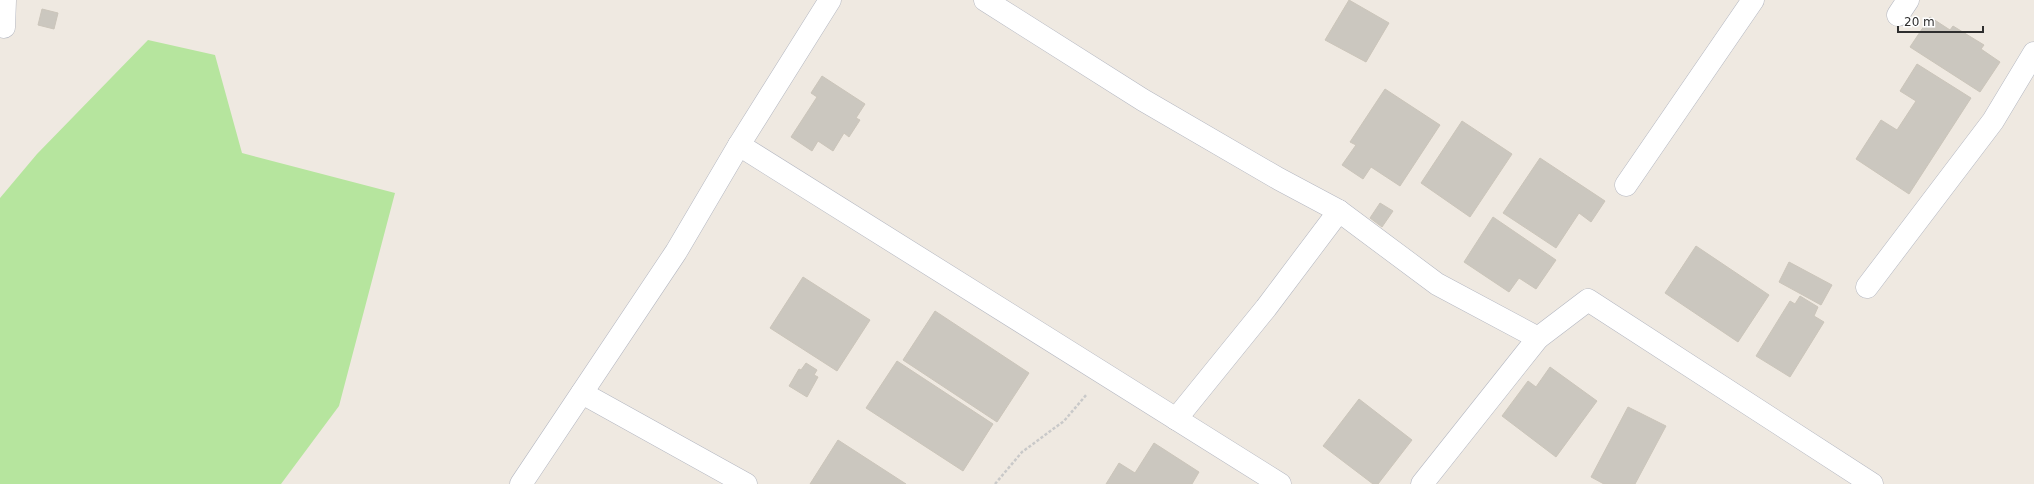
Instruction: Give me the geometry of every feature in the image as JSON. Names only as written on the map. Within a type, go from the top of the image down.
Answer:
[{"type":"street","points":[[4,27],[5,0]]},
{"type":"street","points":[[521,484],[676,252],[739,145],[830,0]]},
{"type":"street","points":[[985,0],[1143,100],[1279,179],[1339,211],[1437,284],[1538,338]]},
{"type":"street","points":[[1626,185],[1753,0]]},
{"type":"street","points":[[1867,287],[1993,120],[2034,53]]},
{"type":"street","points":[[739,145],[1280,484]]},
{"type":"street","points":[[1176,419],[1266,308],[1339,211]]},
{"type":"street","points":[[1422,484],[1538,338],[1588,300],[1872,484]]},
{"type":"street","points":[[582,393],[746,484]]},
{"type":"path","points":[[996,484],[1022,452],[1064,421],[1105,374]]},
{"type":"green space","points":[[148,40],[215,55],[242,153],[395,193],[339,406],[281,484],[0,484],[0,198],[37,154]]},
{"type":"building","points":[[1349,0],[1389,23],[1366,62],[1325,40]]},
{"type":"building","points":[[42,9],[58,13],[54,29],[38,25]]},
{"type":"building","points":[[1930,17],[1950,30],[1953,26],[1984,45],[1981,49],[2000,62],[1980,92],[1910,47]]},
{"type":"building","points":[[1917,64],[1971,98],[1909,194],[1856,159],[1881,120],[1897,130],[1916,101],[1900,91]]},
{"type":"building","points":[[822,76],[865,104],[856,118],[860,120],[849,137],[844,133],[833,151],[818,141],[812,151],[791,137],[817,97],[811,93]]},
{"type":"building","points":[[1385,89],[1440,125],[1400,186],[1371,167],[1363,179],[1342,165],[1356,145],[1350,142]]},
{"type":"building","points":[[1462,121],[1512,154],[1470,217],[1421,183]]},
{"type":"building","points":[[1540,158],[1605,201],[1591,222],[1579,213],[1556,248],[1503,213]]},
{"type":"building","points":[[1380,203],[1393,211],[1382,227],[1370,218]]},
{"type":"building","points":[[1493,217],[1556,260],[1536,289],[1519,278],[1509,292],[1464,262]]},
{"type":"building","points":[[1696,246],[1769,295],[1738,342],[1665,293]]},
{"type":"building","points":[[1789,262],[1832,285],[1821,305],[1779,282]]},
{"type":"building","points":[[803,277],[870,320],[837,371],[770,328]]},
{"type":"building","points":[[1800,296],[1818,307],[1814,316],[1824,322],[1790,377],[1756,356],[1790,301],[1795,304]]},
{"type":"building","points":[[935,311],[1029,373],[997,422],[903,360]]},
{"type":"building","points":[[897,361],[993,424],[963,471],[866,408]]},
{"type":"building","points":[[806,363],[817,370],[814,375],[818,377],[807,397],[789,386],[799,369],[801,370]]},
{"type":"building","points":[[1550,367],[1597,401],[1556,457],[1502,416],[1528,381],[1536,387]]},
{"type":"building","points":[[1359,399],[1412,440],[1378,484],[1373,484],[1323,446]]},
{"type":"building","points":[[1628,407],[1666,426],[1635,484],[1604,484],[1591,477]]},
{"type":"building","points":[[838,440],[906,484],[810,484]]},
{"type":"building","points":[[1154,443],[1199,472],[1192,484],[1106,484],[1119,463],[1135,473]]}]
